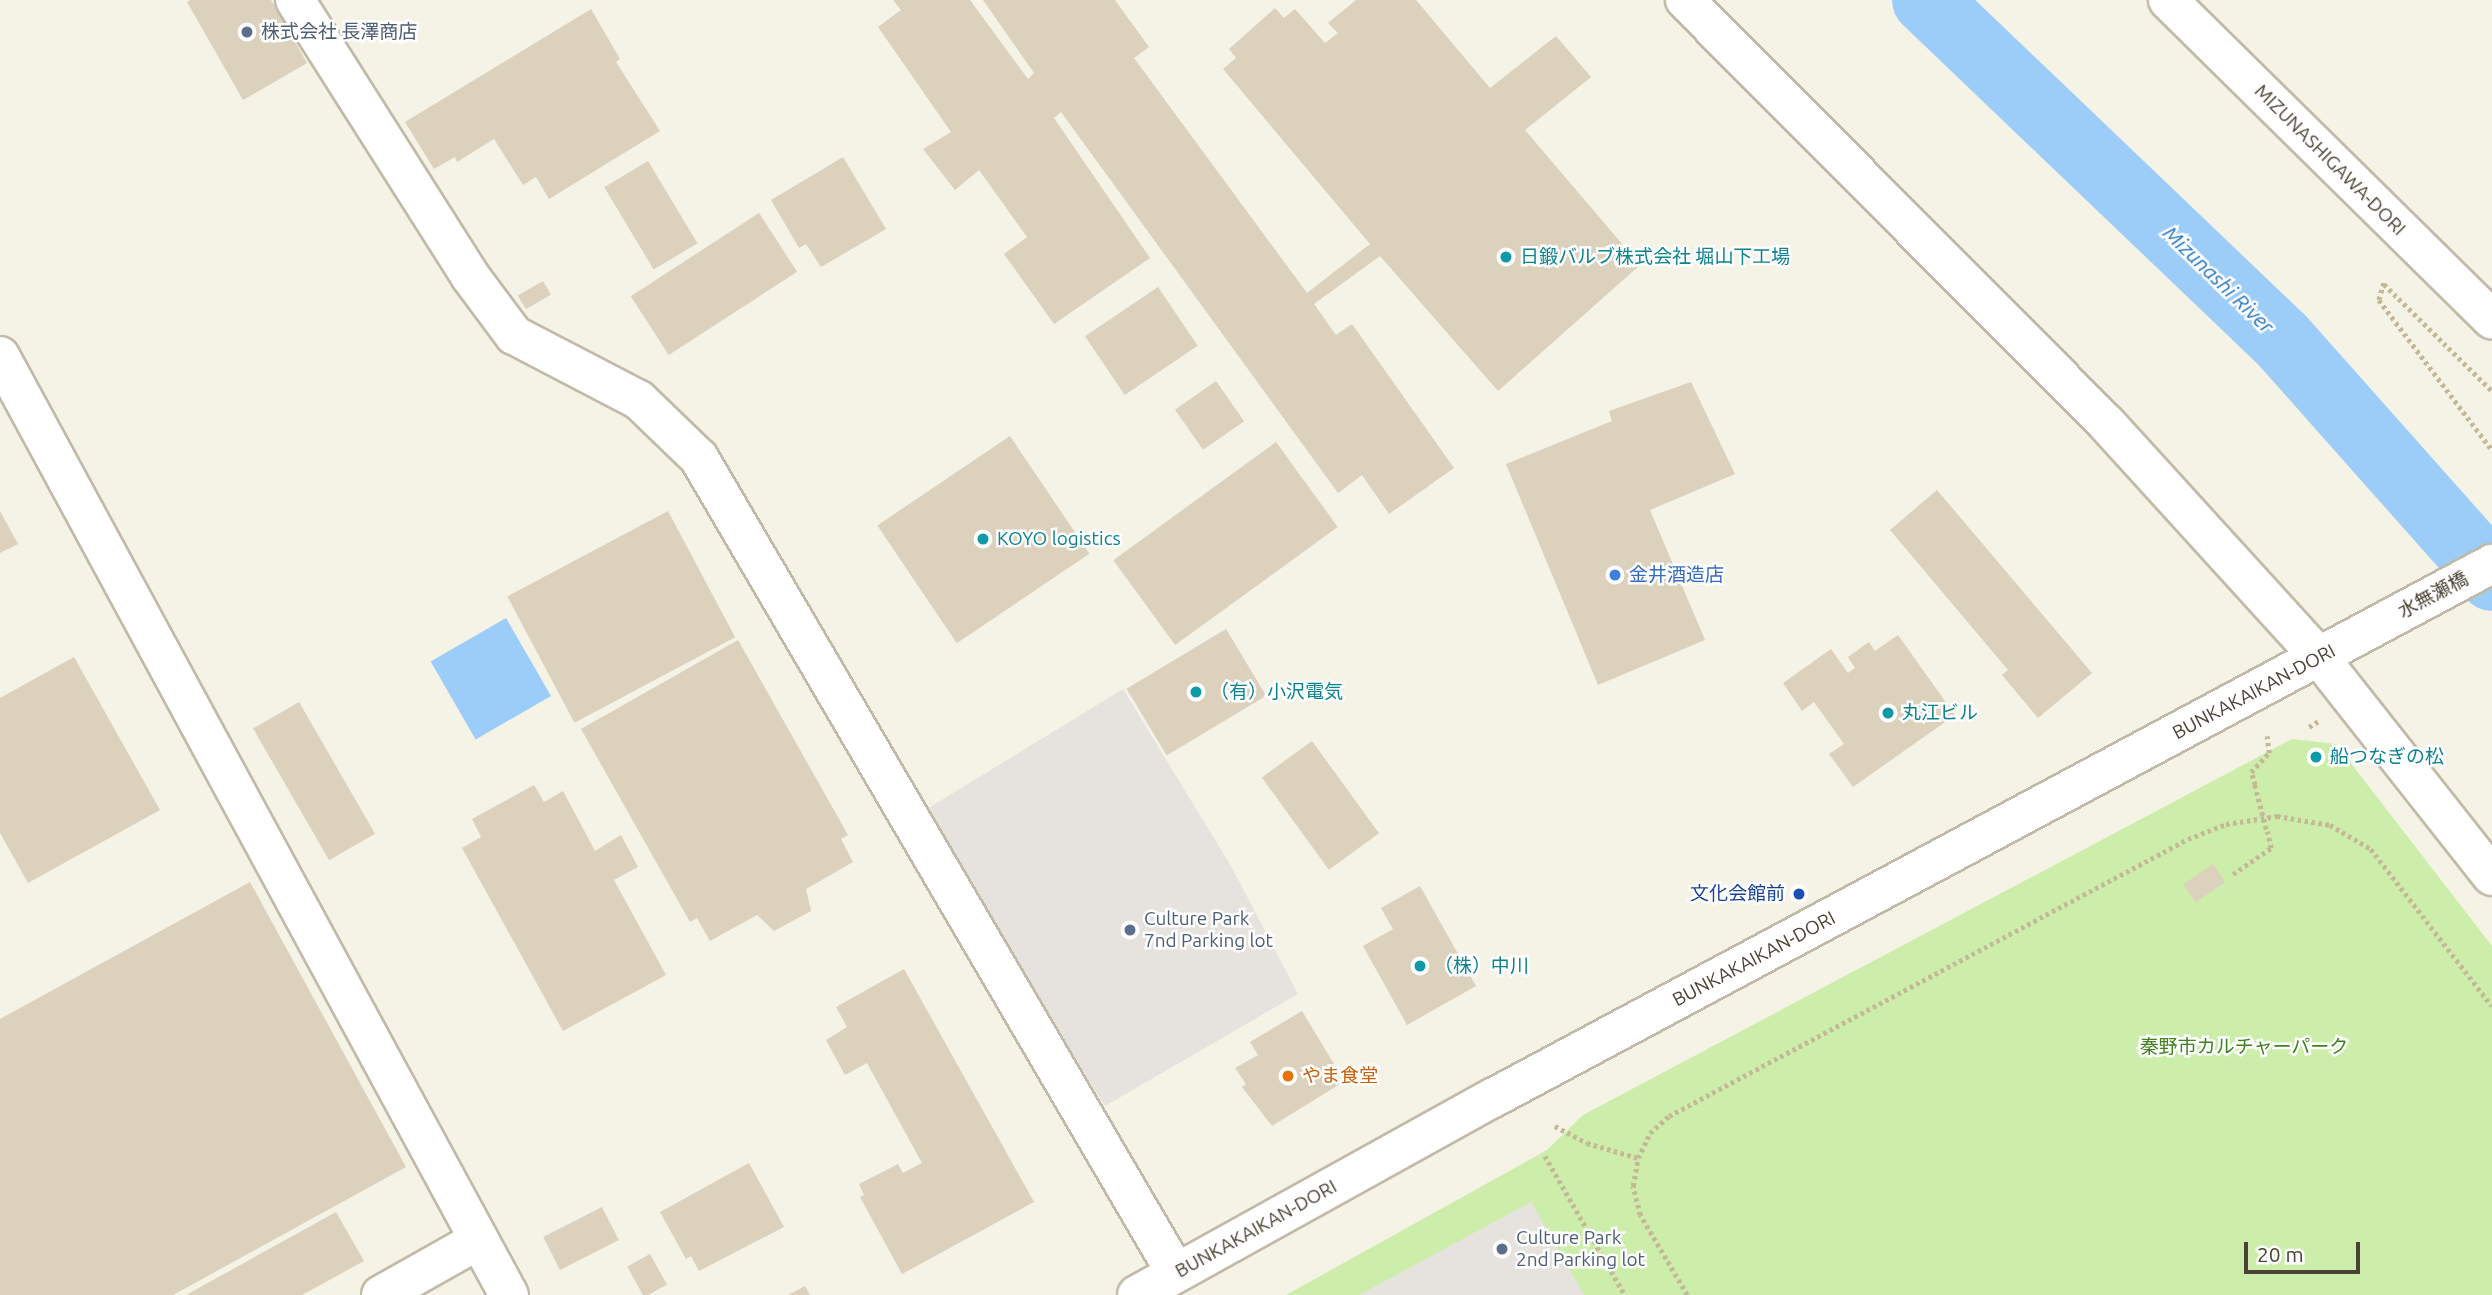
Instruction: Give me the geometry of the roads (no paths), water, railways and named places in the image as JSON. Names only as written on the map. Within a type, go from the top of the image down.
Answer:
[{"type":"street","points":[[295,0],[470,276],[514,335],[639,400],[699,458],[1176,1273]]},
{"type":"street","points":[[1685,0],[2107,424],[2319,657],[2492,876]]},
{"type":"street","name":"MIZUNASHIGAWA-DORI","points":[[2168,0],[2492,320]]},
{"type":"street","points":[[0,356],[477,1241],[509,1295]]},
{"type":"street","name":"水無瀬橋","points":[[2374,627],[2492,564]]},
{"type":"street","name":"BUNKAKAIKAN-DORI","points":[[1137,1295],[1493,1098],[2374,627]]},
{"type":"street","points":[[381,1295],[477,1241]]},
{"type":"water","points":[[506,618],[551,696],[476,739],[431,662]]},
{"type":"waterway","name":"Mizunashi River","points":[[1926,0],[2281,339],[2492,577]]},
{"type":"place","name":"株式会社 長澤商店","points":[[247,32]]},
{"type":"place","name":"日鍛バルブ株式会社 堀山下工場","points":[[1506,257]]},
{"type":"place","name":"KOYO logistics","points":[[983,539]]},
{"type":"place","name":"金井酒造店","points":[[1615,575]]},
{"type":"place","name":"（有）小沢電気","points":[[1196,692]]},
{"type":"place","name":"丸江ビル","points":[[1888,713]]},
{"type":"place","name":"船つなぎの松","points":[[2316,757]]},
{"type":"place","name":"文化会館前","points":[[1799,894]]},
{"type":"place","name":"Culture Park 7nd Parking lot","points":[[1130,930]]},
{"type":"place","name":"（株）中川","points":[[1420,966]]},
{"type":"place","name":"やま食堂","points":[[1288,1076]]},
{"type":"place","name":"Culture Park 2nd Parking lot","points":[[1502,1249]]},
{"type":"park label","name":"秦野市カルチャーパーク","points":[[2244,1047]]}]
